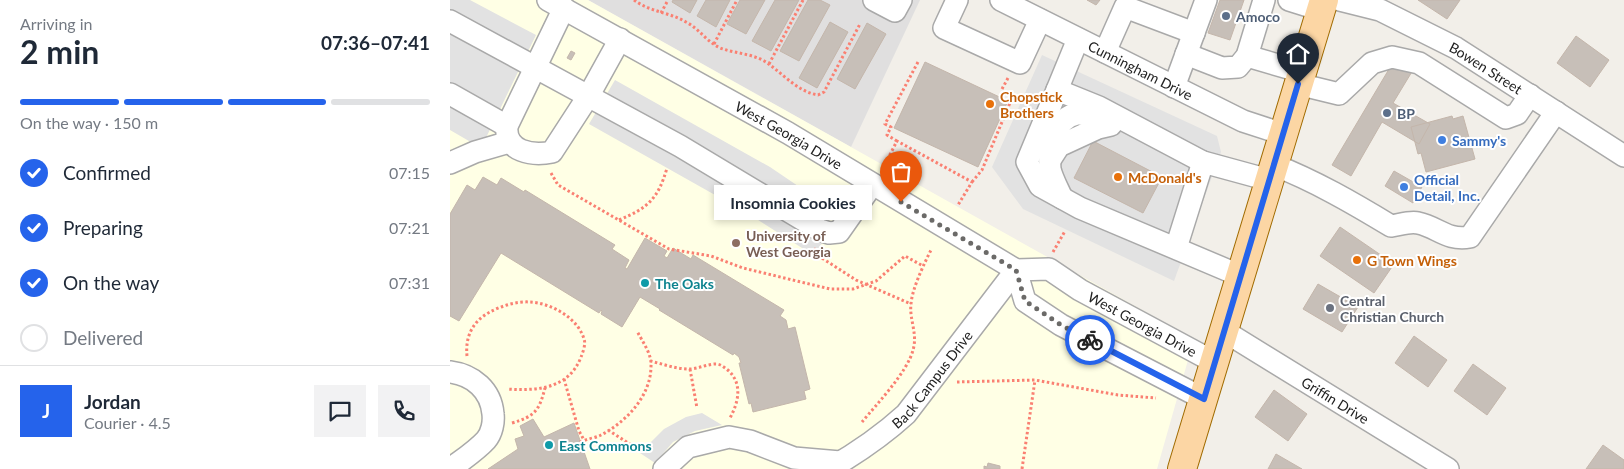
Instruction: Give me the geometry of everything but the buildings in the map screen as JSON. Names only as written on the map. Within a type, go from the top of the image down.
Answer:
[{"type":"main road","points":[[1182,469],[1300,78],[1328,3]]},
{"type":"street","points":[[874,0],[895,11],[901,0]]},
{"type":"street","points":[[957,0],[944,28],[1020,63],[1040,20]]},
{"type":"street","name":"Cunningham Drive","points":[[1001,0],[1243,121],[1283,134]]},
{"type":"street","points":[[1174,88],[1206,0]]},
{"type":"street","points":[[1186,54],[1222,68],[1238,68],[1247,56],[1264,0]]},
{"type":"street","name":"Bowen Street","points":[[1289,0],[1382,5],[1456,48],[1624,156]]},
{"type":"street","points":[[450,164],[508,134],[535,66],[556,4]]},
{"type":"street","name":"West Georgia Drive","points":[[556,4],[620,38],[788,134],[1016,270],[1049,269],[1080,290],[1214,362]]},
{"type":"street","points":[[1105,52],[1125,7],[1194,33]]},
{"type":"street","points":[[450,21],[680,146],[820,230],[829,233],[839,232],[872,185]]},
{"type":"street","points":[[1419,63],[1433,36]]},
{"type":"street","points":[[450,94],[508,134],[528,152],[539,154],[552,152],[589,95],[620,38]]},
{"type":"street","points":[[1078,39],[1027,162],[1040,186],[1080,208],[1240,276]]},
{"type":"street","points":[[1247,56],[1340,94],[1372,63],[1392,57],[1419,63],[1506,118],[1517,114],[1530,95]]},
{"type":"street","points":[[1057,90],[1099,107],[1203,162],[1272,173],[1298,175],[1348,200],[1391,226],[1417,222],[1443,234],[1460,238],[1470,237],[1556,112]]},
{"type":"street","points":[[1062,198],[1050,170],[1050,148],[1055,133],[1064,122],[1079,113],[1110,125],[1144,132]]},
{"type":"street","points":[[1176,248],[1203,162]]},
{"type":"street","points":[[1016,270],[1025,301],[1061,325],[1204,399]]},
{"type":"street","name":"Back Campus Drive","points":[[835,466],[890,428],[906,414],[1016,270]]},
{"type":"street","name":"Griffin Drive","points":[[1224,331],[1448,469]]},
{"type":"street","points":[[450,372],[460,373],[478,383],[488,395],[493,408],[494,423],[488,438],[450,469]]},
{"type":"street","points":[[664,469],[688,448],[729,437],[750,441],[794,458],[835,466]]},
{"type":"path","points":[[634,0],[644,7],[678,17],[722,49],[750,56],[769,64],[780,74],[812,94],[824,92],[860,24]]},
{"type":"path","points":[[661,13],[668,0]]},
{"type":"path","points":[[714,44],[737,0]]},
{"type":"path","points":[[769,64],[803,0]]},
{"type":"path","points":[[918,62],[885,124],[891,127],[887,135],[972,182]]},
{"type":"path","points":[[958,205],[982,170],[1012,98]]},
{"type":"path","points":[[885,164],[897,141]]},
{"type":"path","points":[[618,220],[636,213],[653,200],[661,187],[667,168]]},
{"type":"path","points":[[551,173],[558,185],[669,249],[711,256],[743,268],[830,288],[853,289],[876,281],[905,256],[923,266]]},
{"type":"path","points":[[1050,256],[1065,231]]},
{"type":"path","points":[[861,423],[902,372],[913,352],[915,341],[911,304],[923,266],[931,250]]},
{"type":"path","points":[[814,253],[856,280],[911,304]]},
{"type":"path","points":[[530,302],[549,306],[566,316],[579,327],[586,341],[578,367],[564,380],[545,388],[520,390],[478,383],[467,364],[466,344],[472,328],[483,316],[498,308],[530,302]]},
{"type":"path","points":[[564,380],[582,441],[600,435],[624,421],[639,403],[648,383],[651,366],[637,331]]},
{"type":"path","points":[[650,360],[674,368],[690,369],[717,363],[724,367],[734,377],[737,386],[738,399],[729,420]]},
{"type":"path","points":[[690,369],[697,408]]},
{"type":"path","points":[[954,382],[1035,380],[1118,395],[1158,398]]},
{"type":"path","points":[[1022,469],[1035,380]]},
{"type":"path","points":[[494,423],[510,424],[527,418],[537,411],[545,388]]},
{"type":"path","points":[[608,430],[639,450]]},
{"type":"shaded area","name":"University of West Georgia","points":[[450,0],[588,0],[1194,339],[1157,469],[450,469]]},
{"type":"shaded area","points":[[450,0],[470,0],[536,35],[481,148],[450,130]]},
{"type":"shaded area","points":[[588,0],[920,0],[851,147]]},
{"type":"shaded area","points":[[1042,55],[1217,136],[1221,152],[1174,281],[1023,209],[992,167]]},
{"type":"shaded area","points":[[615,80],[770,167],[829,207],[821,220],[824,241],[813,255],[747,213],[589,124]]},
{"type":"shaded area","points":[[702,413],[722,425],[695,431],[673,442],[655,463],[640,453],[664,429],[686,417]]},
{"type":"way so far","points":[[901,202],[1016,270],[1025,301],[1061,325],[1090,340]]},
{"type":"place","name":"Amoco","points":[[1226,16]]},
{"type":"place","name":"Chopstick Brothers","points":[[990,104]]},
{"type":"place","name":"BP","points":[[1387,113]]},
{"type":"place","name":"Sammy's","points":[[1442,140]]},
{"type":"place","name":"McDonald's","points":[[1118,177]]},
{"type":"place","name":"Official Detail, Inc.","points":[[1404,187]]},
{"type":"place","name":"Insomnia Cookies","points":[[901,202]]},
{"type":"place","name":"University of West Georgia","points":[[736,243]]},
{"type":"place","name":"G Town Wings","points":[[1357,260]]},
{"type":"place","name":"The Oaks","points":[[645,283]]},
{"type":"place","name":"Central Christian Church","points":[[1330,308]]},
{"type":"place","name":"East Commons","points":[[549,445]]},
{"type":"route","points":[[1090,340],[1204,399],[1298,84]]}]
